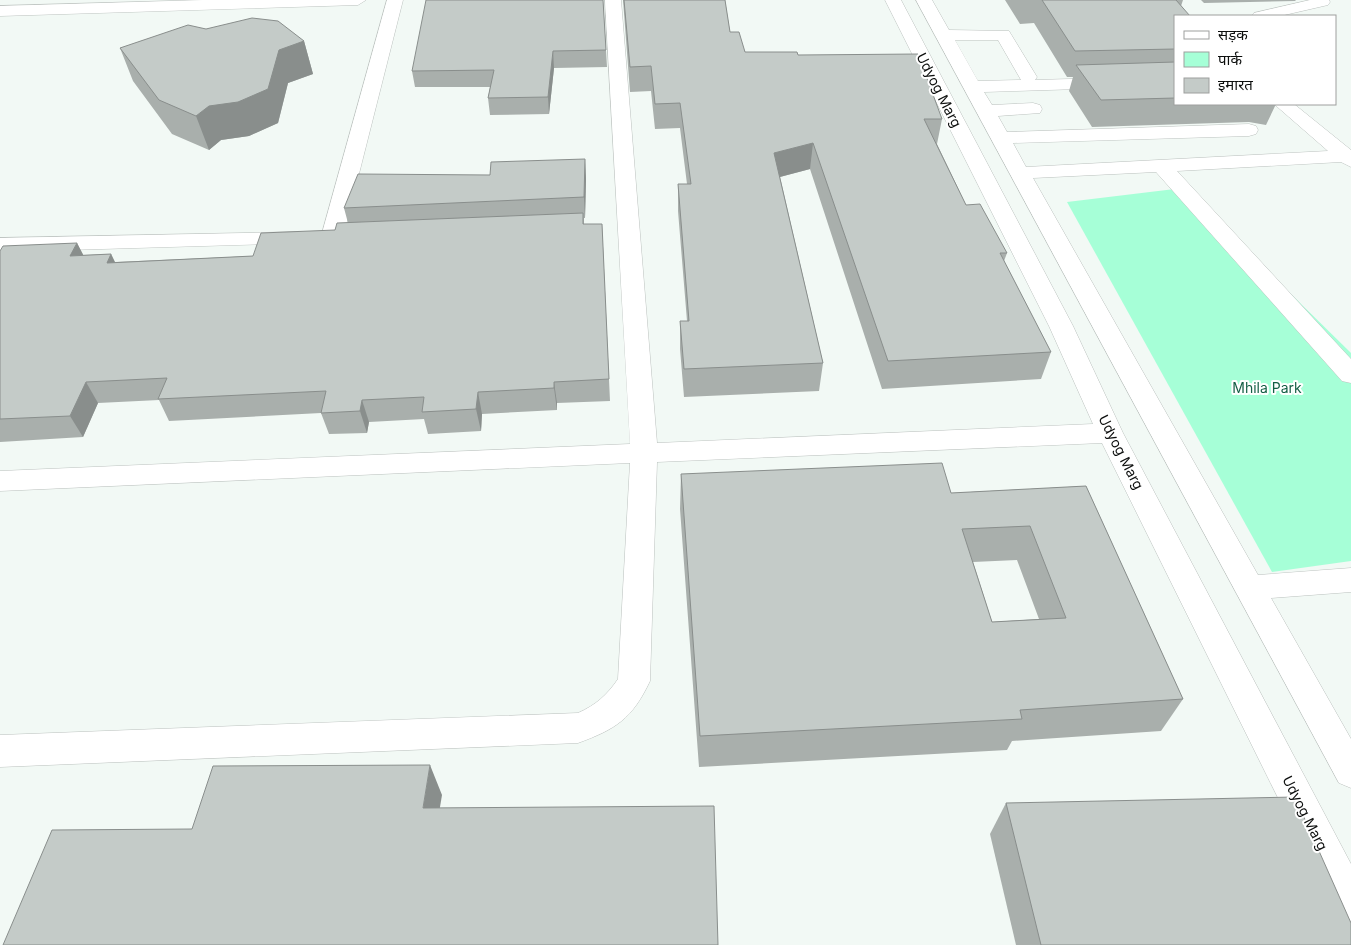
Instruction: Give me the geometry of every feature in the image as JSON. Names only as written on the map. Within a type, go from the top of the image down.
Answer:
[{"type":"street","points":[[0,11],[358,0]]},
{"type":"street","points":[[0,245],[342,236],[395,0]]},
{"type":"street","points":[[0,751],[578,728],[607,717],[623,700],[634,681],[644,453],[617,224],[613,0]]},
{"type":"street","name":"Udyog Marg","points":[[893,0],[1061,326],[1110,433],[1351,904]]},
{"type":"street","name":"Udyog Marg","points":[[924,0],[1351,772]]},
{"type":"street","points":[[1264,15],[1324,1]]},
{"type":"street","points":[[943,35],[1002,35],[1028,80],[1035,113],[985,111]]},
{"type":"street","points":[[969,83],[1028,80],[1174,81]]},
{"type":"street","points":[[1284,105],[1349,158]]},
{"type":"street","points":[[1000,138],[1249,130]]},
{"type":"street","points":[[1019,173],[1349,158]]},
{"type":"street","points":[[1162,166],[1351,375]]},
{"type":"street","points":[[0,481],[1110,433]]},
{"type":"street","points":[[1249,588],[1351,580]]},
{"type":"green space","name":"Mhila Park","points":[[1183,188],[1351,353],[1351,561],[1272,572],[1067,202]]},
{"type":"building","points":[[426,0],[603,0],[606,50],[553,51],[548,97],[488,98],[494,70],[412,71]]},
{"type":"building","points":[[624,0],[725,0],[730,32],[739,32],[745,52],[797,52],[798,55],[918,54],[942,119],[924,119],[966,205],[980,204],[1007,253],[1000,253],[1051,352],[888,361],[813,143],[774,153],[823,363],[684,369],[680,321],[689,321],[678,184],[691,184],[680,103],[655,104],[651,66],[630,67]]},
{"type":"building","points":[[1042,0],[1176,0],[1189,15],[1174,15],[1174,49],[1075,51]]},
{"type":"building","points":[[252,18],[278,21],[304,41],[279,50],[268,89],[238,102],[209,106],[196,116],[159,100],[120,48],[188,25],[206,29]]},
{"type":"building","points":[[1174,62],[1174,98],[1101,100],[1076,65]]},
{"type":"building","points":[[585,159],[584,197],[344,208],[358,174],[490,175],[491,162]]},
{"type":"building","points":[[583,213],[583,224],[602,224],[609,379],[554,382],[554,388],[478,392],[476,409],[422,412],[424,397],[362,400],[360,411],[321,413],[326,391],[158,399],[167,378],[86,382],[70,416],[0,419],[0,251],[3,246],[77,243],[70,256],[111,254],[107,263],[253,256],[261,233],[335,230],[337,223]]},
{"type":"building","points":[[942,463],[951,493],[1086,486],[1183,699],[1020,710],[1022,719],[700,736],[681,474]],"holes":[[[1030,526],[1066,618],[992,622],[962,529]]]},
{"type":"building","points":[[430,765],[423,808],[714,806],[718,945],[3,945],[52,830],[192,829],[213,766]]},
{"type":"building","points":[[1295,797],[1351,923],[1351,945],[1041,945],[1006,803]]}]
